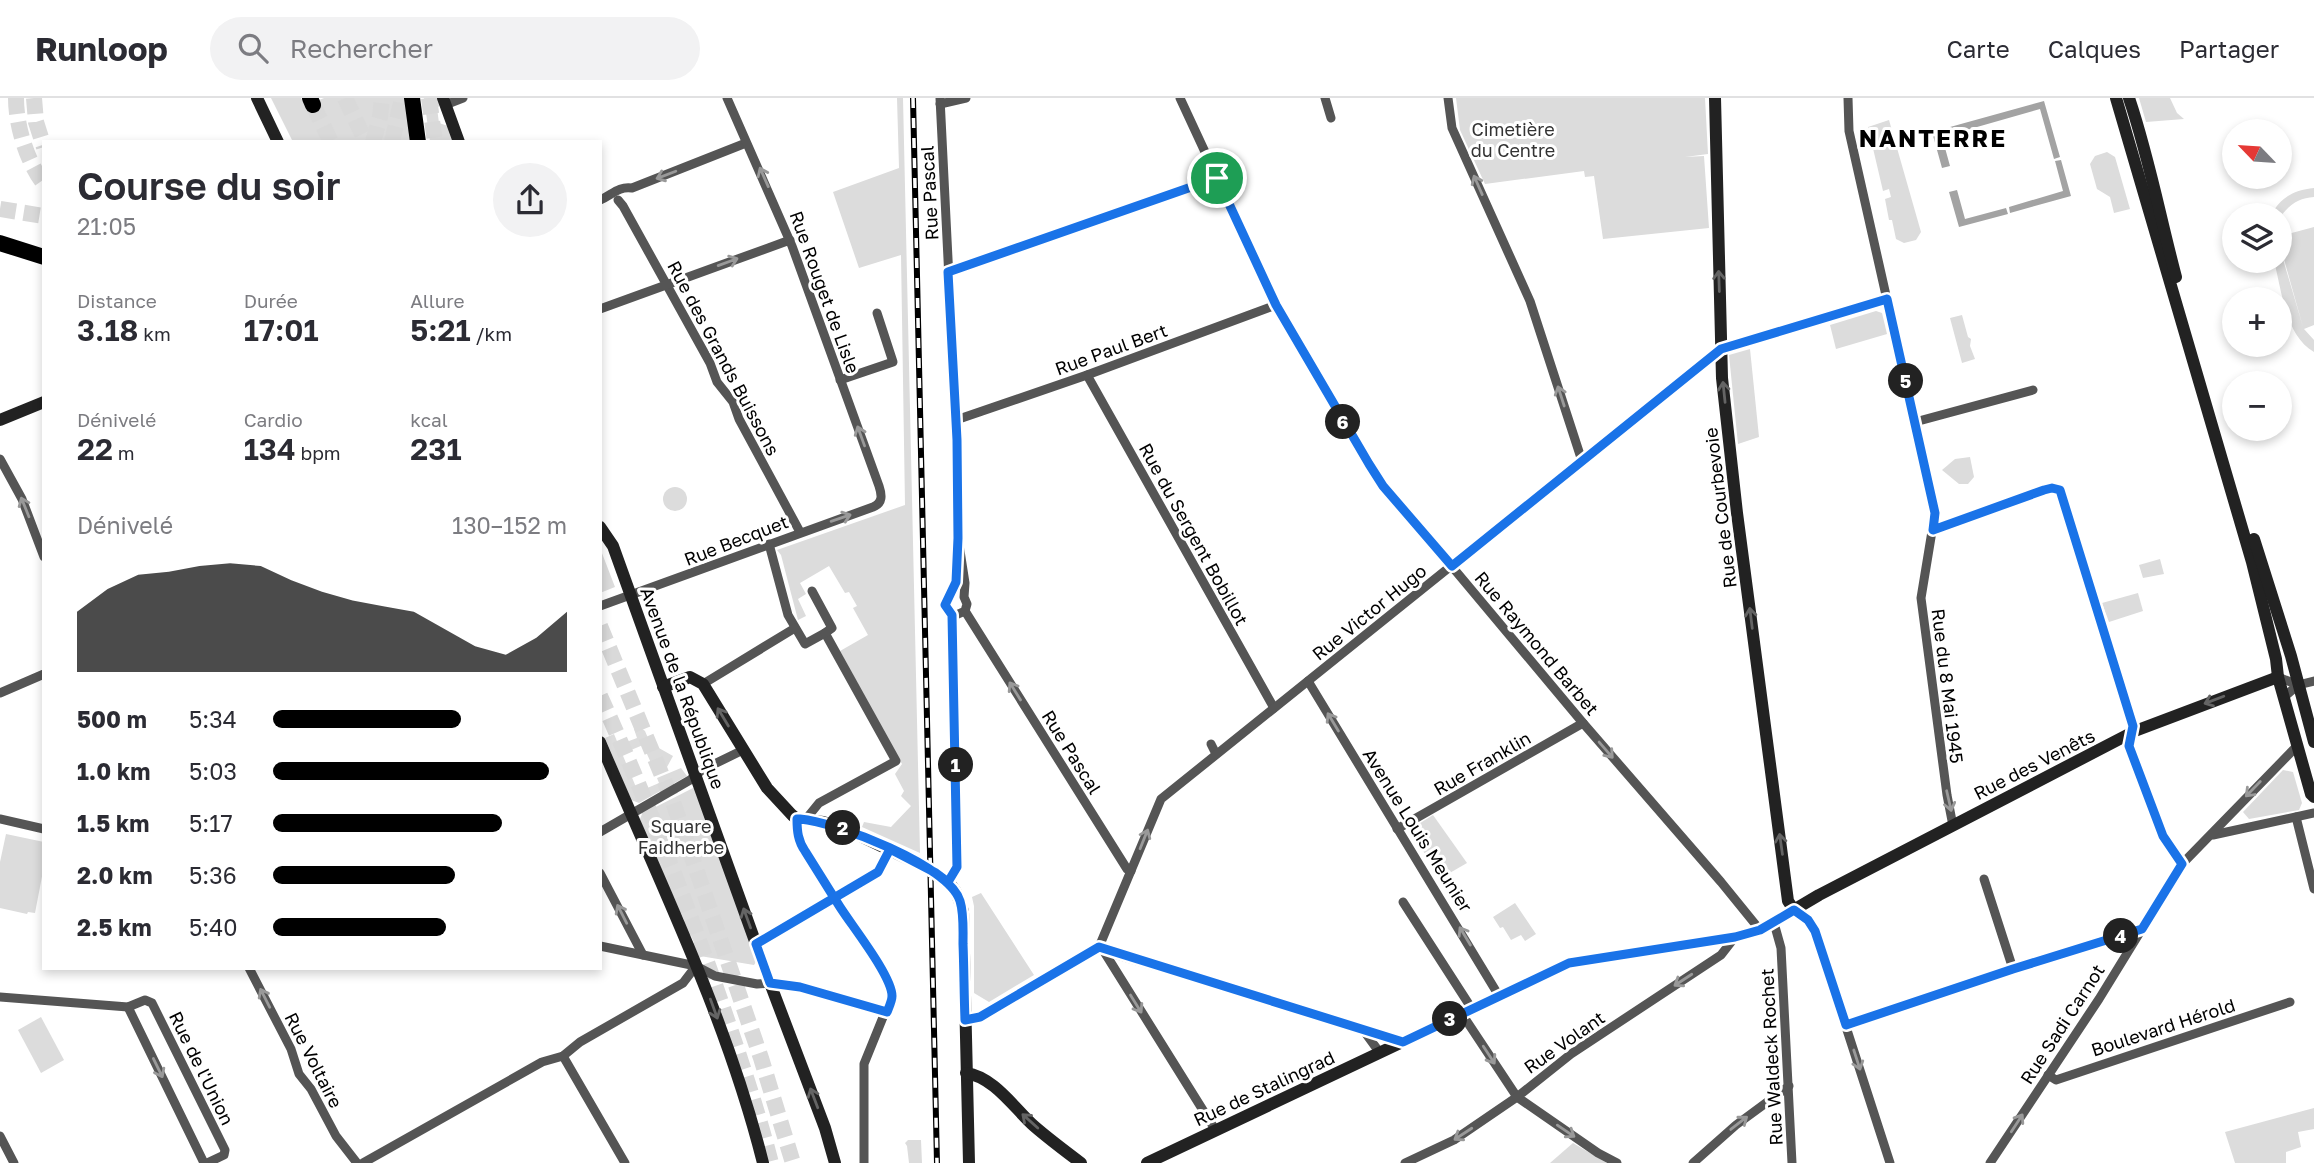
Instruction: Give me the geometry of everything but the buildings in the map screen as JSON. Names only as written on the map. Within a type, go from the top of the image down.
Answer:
[{"type":"highway","points":[[412,98],[418,140]]},
{"type":"highway","points":[[0,243],[42,256]]},
{"type":"street","points":[[257,98],[277,140]]},
{"type":"street","points":[[457,140],[444,101],[463,98]]},
{"type":"street","name":"Rue Rouget de Lisle","points":[[727,98],[790,240],[879,486],[881,501]]},
{"type":"street","points":[[940,101],[966,98]]},
{"type":"street","name":"Rue Raymond Barbet","points":[[1180,98],[1276,305],[1377,477],[1760,930]]},
{"type":"street","points":[[1325,98],[1331,118]]},
{"type":"street","points":[[1448,98],[1452,128],[1530,301],[1582,461]]},
{"type":"street","name":"Rue de Courbevoie","points":[[1715,98],[1722,378],[1788,901],[1794,910]]},
{"type":"street","name":"Rue du 8 Mai 1945","points":[[1848,98],[1849,131],[1935,513],[1921,598],[1953,826]]},
{"type":"street","points":[[2116,98],[2252,562],[2278,677],[2314,797]]},
{"type":"street","points":[[2129,98],[2145,146],[2162,226],[2187,318],[2314,742]]},
{"type":"street","name":"Rue Pascal","points":[[940,101],[956,420],[956,582],[945,605],[952,615]]},
{"type":"street","points":[[602,199],[618,200],[632,188],[746,143]]},
{"type":"street","points":[[948,272],[1217,178]]},
{"type":"street","points":[[602,199],[615,190],[632,188]]},
{"type":"street","name":"Rue des Grands Buissons","points":[[618,200],[667,284],[717,382],[733,402],[739,419],[800,533]]},
{"type":"street","points":[[602,308],[790,240]]},
{"type":"street","points":[[1721,349],[1887,299]]},
{"type":"street","name":"Rue Paul Bert","points":[[956,420],[1276,305]]},
{"type":"street","points":[[840,380],[893,362],[877,313]]},
{"type":"street","name":"Rue Victor Hugo","points":[[1102,949],[1161,799],[1721,349]]},
{"type":"street","name":"Rue du Sergent Bobillot","points":[[1087,375],[1274,708]]},
{"type":"street","points":[[1916,422],[2033,390]]},
{"type":"street","points":[[0,420],[42,402]]},
{"type":"street","points":[[0,459],[40,537]]},
{"type":"street","points":[[1933,530],[2044,490],[2060,490],[2133,726],[2129,746],[2163,836],[2182,864]]},
{"type":"street","name":"Rue Becquet","points":[[602,605],[876,506],[881,501]]},
{"type":"street","name":"Avenue de la République","points":[[602,530],[613,546],[825,1128],[835,1163]]},
{"type":"street","name":"Rue Pascal","points":[[958,538],[965,583],[965,611],[1126,869],[1132,871]]},
{"type":"street","points":[[769,544],[788,615],[804,644],[832,628],[812,591]]},
{"type":"street","points":[[951,594],[964,597]]},
{"type":"street","points":[[948,882],[957,867],[958,853],[952,615],[960,615],[965,611]]},
{"type":"street","points":[[703,684],[795,628]]},
{"type":"street","points":[[825,633],[896,761],[819,803],[801,819],[798,837],[834,898],[885,974],[892,995],[864,1064],[864,1163]]},
{"type":"street","points":[[0,693],[42,675]]},
{"type":"street","points":[[663,687],[691,677],[703,684],[767,788],[801,819],[848,830],[890,849],[936,873],[956,892],[962,911],[969,1163]]},
{"type":"street","points":[[2278,677],[2298,685]]},
{"type":"street","name":"Rue des Venêts","points":[[1760,930],[1874,865],[2135,731],[2258,682],[2278,677]]},
{"type":"street","name":"Avenue Louis Meunier","points":[[1308,681],[1499,996]]},
{"type":"street","points":[[2284,697],[2298,685],[2314,681]]},
{"type":"street","name":"Rue Franklin","points":[[1397,829],[1583,723]]},
{"type":"street","points":[[1224,733],[1230,743]]},
{"type":"street","points":[[1211,744],[1216,754]]},
{"type":"street","name":"Rue Sadi Carnot","points":[[1990,1163],[2182,864],[2298,746]]},
{"type":"street","points":[[602,747],[682,927],[709,995],[743,1089],[763,1163]]},
{"type":"street","points":[[602,831],[702,770],[743,750]]},
{"type":"street","points":[[2212,835],[2314,813]]},
{"type":"street","points":[[2296,817],[2314,889]]},
{"type":"street","points":[[0,819],[42,829]]},
{"type":"street","points":[[756,944],[878,872],[890,849]]},
{"type":"street","points":[[602,877],[643,955]]},
{"type":"street","points":[[1984,879],[2013,969]]},
{"type":"street","points":[[1403,902],[1517,1097],[1617,1163]]},
{"type":"street","points":[[1794,910],[1808,920],[1815,931],[1890,1163]]},
{"type":"street","name":"Rue Waldeck Rochet","points":[[1774,923],[1781,948],[1792,1163]]},
{"type":"street","points":[[1846,1025],[2142,929]]},
{"type":"street","name":"Rue de Stalingrad","points":[[1147,1163],[1569,963],[1712,941],[1760,930]]},
{"type":"street","name":"Rue Volant","points":[[1405,1163],[1442,1147],[1517,1097],[1571,1054],[1721,956],[1735,937]]},
{"type":"street","points":[[602,946],[696,966],[715,976],[757,984],[800,987],[887,1012]]},
{"type":"street","points":[[965,1020],[980,1017],[1102,949],[1403,1042]]},
{"type":"street","points":[[1102,949],[1216,1131]]},
{"type":"street","points":[[363,1163],[542,1062],[563,1056],[579,1042],[683,983],[696,966]]},
{"type":"street","name":"Rue Voltaire","points":[[250,970],[291,1049],[299,1074],[311,1088],[330,1128],[357,1163]]},
{"type":"street","name":"Rue de l'Union","points":[[0,997],[128,1007],[145,1000],[152,1003],[225,1150],[223,1156],[205,1163],[128,1007]]},
{"type":"street","name":"Boulevard Hérold","points":[[2048,1075],[2056,1080],[2290,1002]]},
{"type":"street","points":[[1363,1029],[1380,1053]]},
{"type":"street","points":[[563,1056],[625,1163]]},
{"type":"street","points":[[966,1073],[987,1081],[1031,1123],[1081,1163]]},
{"type":"street","points":[[1693,1163],[1736,1125],[1789,1086]]},
{"type":"street","points":[[0,1136],[14,1163]]},
{"type":"green space","points":[[271,98],[301,98],[305,106],[324,98],[409,98],[416,140],[292,140]]},
{"type":"green space","points":[[424,98],[438,98],[439,123],[448,126],[452,140],[430,140]]},
{"type":"green space","points":[[897,98],[903,98],[920,853],[862,827],[864,822],[891,827],[911,806],[901,796],[904,791],[895,774],[902,764],[840,651],[868,635],[853,608],[857,606],[849,592],[845,593],[829,566],[800,583],[806,594],[798,599],[806,616],[798,620],[781,555],[777,550],[905,505],[901,255],[859,268],[833,192],[899,168]]},
{"type":"green space","name":"Cimetière du Centre","points":[[1456,98],[1705,98],[1708,154],[1685,157],[1704,156],[1709,228],[1603,239],[1594,176],[1585,177],[1584,171],[1485,184],[1460,130]]},
{"type":"green space","points":[[2139,98],[2170,98],[2177,113],[2184,119],[2146,122]]},
{"type":"green space","points":[[1889,120],[1921,232],[1916,240],[1904,243],[1896,239],[1892,220],[1889,220],[1885,199],[1891,197],[1889,189],[1883,191],[1868,127]]},
{"type":"green space","points":[[2107,152],[2115,157],[2130,209],[2114,213],[2110,197],[2097,189],[2090,164],[2095,156]]},
{"type":"green space","points":[[2314,188],[2314,197],[2292,205],[2279,203],[2289,196]]},
{"type":"green space","points":[[2314,227],[2314,325],[2304,329],[2314,340],[2314,352],[2304,344],[2292,326],[2292,290],[2303,327],[2288,273],[2292,273],[2292,233]]},
{"type":"green space","points":[[2277,273],[2287,273],[2291,287],[2280,287]]},
{"type":"green space","points":[[1876,311],[1882,313],[1887,334],[1836,349],[1830,325]]},
{"type":"green space","points":[[1962,315],[1975,359],[1962,363],[1950,318]]},
{"type":"green space","points":[[1750,349],[1759,437],[1738,444],[1729,355]]},
{"type":"green space","points":[[1970,457],[1974,477],[1968,484],[1959,484],[1942,470],[1955,459]]},
{"type":"green space","points":[[675,487],[684,490],[687,499],[684,508],[675,511],[666,508],[663,499],[666,490]]},
{"type":"green space","points":[[602,553],[615,587],[602,592]]},
{"type":"green space","points":[[2160,559],[2164,574],[2143,578],[2139,565]]},
{"type":"green space","points":[[2138,593],[2143,611],[2109,622],[2102,603]]},
{"type":"green space","points":[[641,728],[650,743],[673,756],[667,767],[655,772],[643,745],[624,753],[621,744],[637,738],[634,729]]},
{"type":"green space","points":[[614,734],[638,792],[659,783],[657,778],[681,768],[687,776],[639,803],[631,800],[605,738]]},
{"type":"green space","points":[[2283,770],[2293,772],[2302,803],[2299,810],[2249,819],[2243,812]]},
{"type":"green space","name":"Square Faidherbe","points":[[693,788],[697,790],[757,960],[754,965],[700,956],[640,819],[642,814]]},
{"type":"green space","points":[[1433,815],[1467,863],[1441,878],[1409,830]]},
{"type":"green space","points":[[6,834],[42,842],[42,876],[35,913],[27,914],[0,908],[0,862]]},
{"type":"green space","points":[[981,893],[1034,975],[989,1002],[974,993],[972,897]]},
{"type":"green space","points":[[1515,903],[1536,934],[1525,941],[1521,935],[1511,940],[1493,917]]},
{"type":"green space","points":[[41,1017],[64,1060],[41,1073],[18,1030]]},
{"type":"green space","points":[[2314,1108],[2314,1129],[2298,1132],[2301,1147],[2286,1152],[2286,1163],[2235,1163],[2225,1132]]},
{"type":"green space","points":[[908,1140],[921,1140],[922,1163],[909,1163],[905,1143]]},
{"type":"green space","points":[[1573,1143],[1607,1163],[1550,1163]]},
{"type":"shaded area","points":[[2044,101],[2060,157],[2054,159],[2040,109],[1942,137],[1950,166],[1942,168],[1932,132]]},
{"type":"shaded area","points":[[2061,160],[2071,196],[2010,213],[2009,207],[2063,191],[2055,161]]},
{"type":"shaded area","points":[[1957,190],[1965,219],[2006,208],[2008,214],[1959,227],[1949,192]]},
{"type":"tunnel","points":[[16,98],[24,143],[32,165],[42,181]]},
{"type":"tunnel","points":[[34,98],[36,122],[42,141]]},
{"type":"tunnel","points":[[345,98],[365,140]]},
{"type":"tunnel","points":[[374,140],[382,98]]},
{"type":"tunnel","points":[[392,140],[402,98]]},
{"type":"tunnel","points":[[429,98],[435,140]]},
{"type":"tunnel","points":[[313,105],[330,140]]},
{"type":"tunnel","points":[[0,209],[42,216]]},
{"type":"tunnel","points":[[602,631],[673,802],[761,1058],[793,1163]]},
{"type":"tunnel","points":[[602,701],[645,801],[700,943],[744,1071],[771,1163]]},
{"type":"railway","points":[[913,98],[937,1163]]},
{"type":"district","name":"NANTERRE","points":[[1933,137]]},
{"type":"route","points":[[1217,178],[948,272],[957,440],[958,538],[956,582],[945,605],[952,615],[957,867],[948,882],[890,849],[878,872],[841,893],[834,898],[756,944],[770,983],[800,987],[887,1012],[892,999],[885,974],[834,898],[801,845],[797,819],[823,822],[848,830],[895,851],[927,868],[944,878],[948,882],[951,885],[960,899],[962,911],[965,1020],[980,1017],[1099,947],[1104,951],[1403,1042],[1569,963],[1735,937],[1760,930],[1794,910],[1808,920],[1815,931],[1846,1025],[2142,929],[2182,864],[2163,836],[2129,746],[2133,726],[2060,490],[2044,490],[1933,530],[1935,513],[1887,299],[1721,349],[1452,566],[1383,486],[1369,464],[1276,305],[1217,178]]}]
